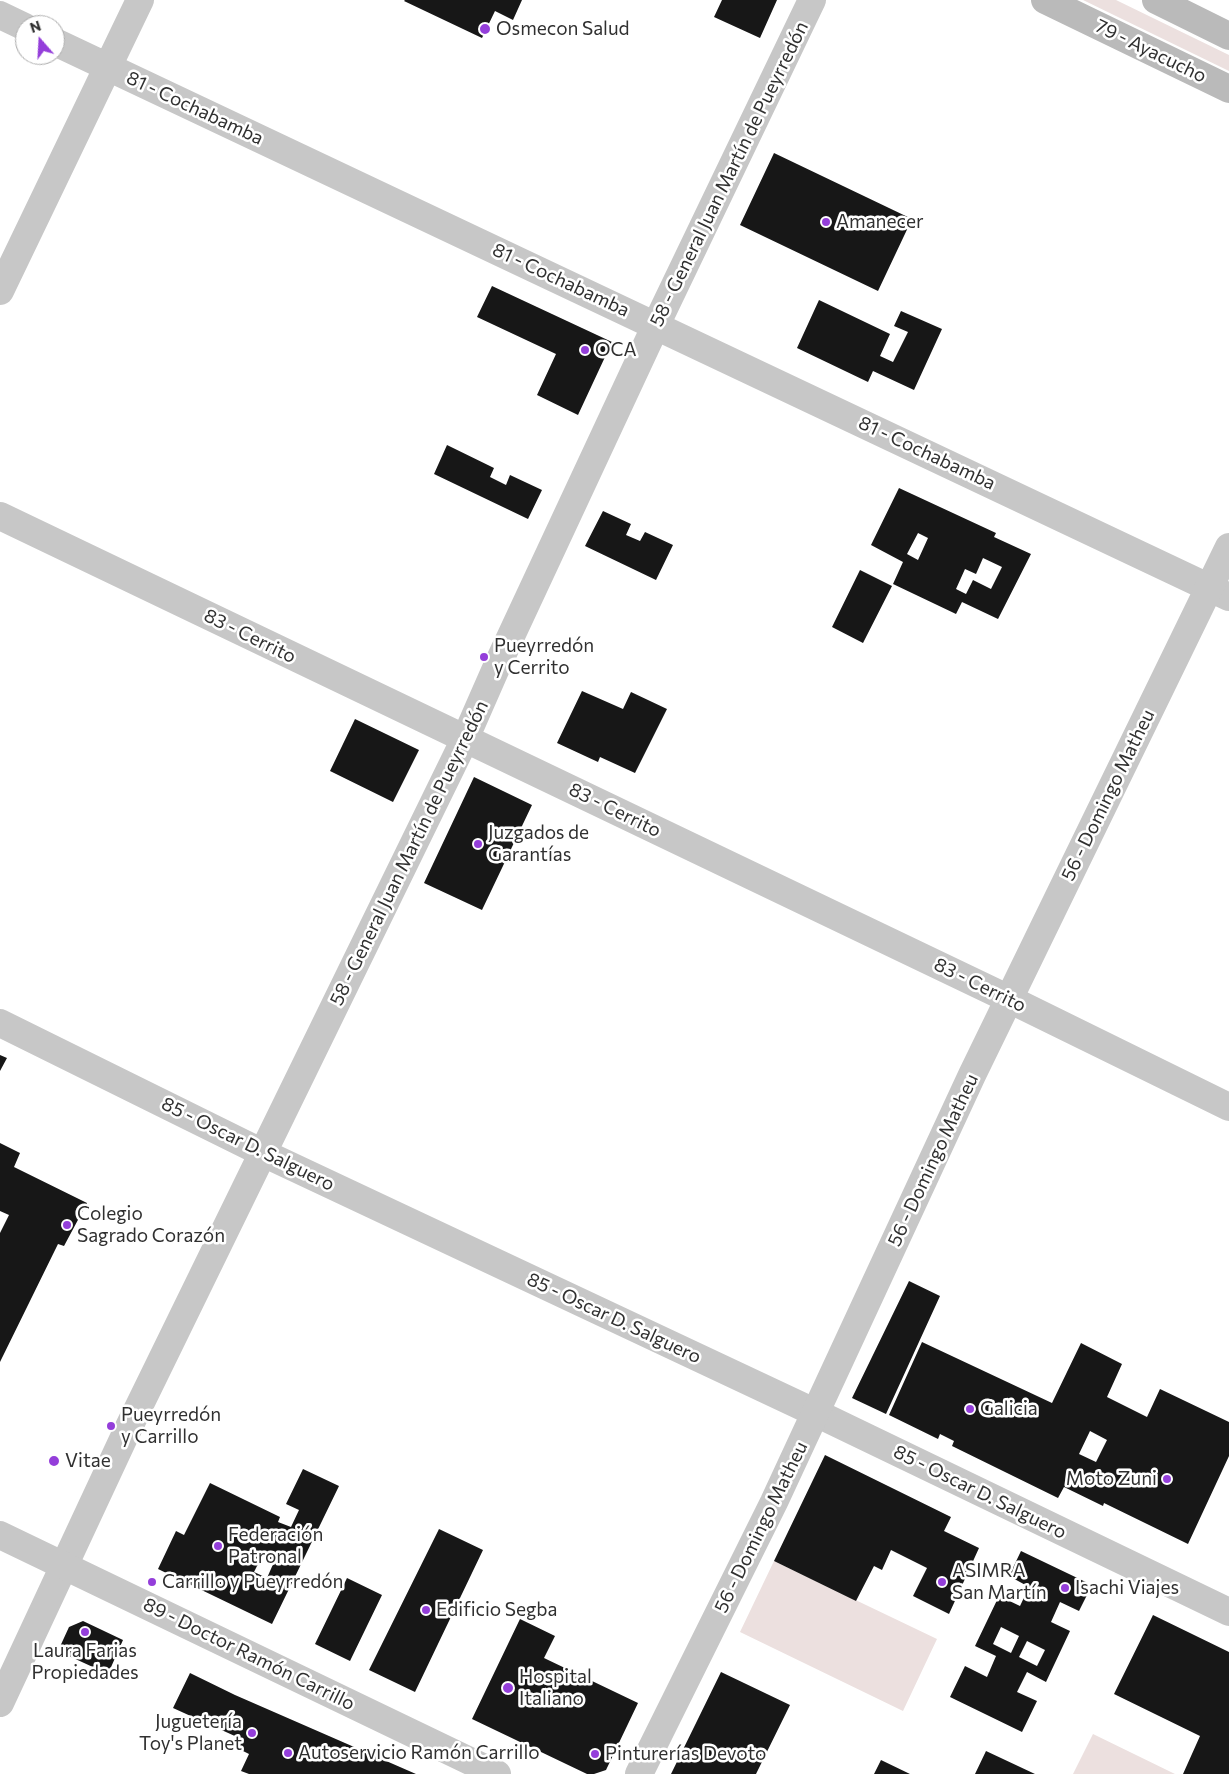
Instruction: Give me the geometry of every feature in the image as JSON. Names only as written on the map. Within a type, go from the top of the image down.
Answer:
[{"type":"main road","name":"79 - Ayacucho","points":[[1045,0],[1229,89]]},
{"type":"main road","points":[[1156,0],[1229,36]]},
{"type":"street","points":[[0,291],[140,0]]},
{"type":"street","name":"58 - General Juan Martín de Pueyrredón","points":[[0,1703],[126,1433],[465,739],[501,657],[656,325],[812,0]]},
{"type":"street","points":[[0,16],[15,23]]},
{"type":"street","name":"81 - Cochabamba","points":[[65,47],[1220,592]]},
{"type":"street","name":"83 - Cerrito","points":[[0,516],[1009,999],[1229,1107]]},
{"type":"street","name":"56 - Domingo Matheu","points":[[639,1774],[816,1414],[1009,999],[1220,592],[1229,547]]},
{"type":"street","name":"85 - Oscar D. Salguero","points":[[0,1023],[263,1153],[816,1414],[1229,1612]]},
{"type":"street","name":"89 - Doctor Ramón Carrillo","points":[[0,1535],[497,1774]]},
{"type":"shaded area","points":[[1083,0],[1116,0],[1229,55],[1229,71]]},
{"type":"shaded area","points":[[774,1561],[937,1639],[903,1711],[740,1632]]},
{"type":"shaded area","points":[[1093,1734],[1175,1774],[1073,1774]]},
{"type":"building","name":"Osmecon Salud","points":[[405,0],[522,0],[513,20],[495,11],[482,38]]},
{"type":"building","points":[[722,0],[777,0],[760,38],[714,17]]},
{"type":"building","name":"Amanecer","points":[[774,153],[912,219],[878,291],[740,225]]},
{"type":"building","points":[[492,286],[612,342],[578,415],[537,395],[556,354],[477,317]]},
{"type":"building","points":[[819,300],[890,334],[880,356],[893,362],[908,332],[894,326],[901,311],[942,329],[914,390],[873,371],[868,382],[797,348]]},
{"type":"building","points":[[447,445],[494,468],[490,477],[506,485],[510,475],[542,490],[528,519],[434,474]]},
{"type":"building","points":[[899,488],[996,533],[994,537],[1031,554],[998,619],[962,602],[956,614],[893,584],[903,562],[871,545]],"holes":[[[918,533],[928,538],[918,560],[907,554]],[[983,558],[1002,567],[991,589],[973,580],[966,594],[956,589],[965,569],[976,574]]]},
{"type":"building","points":[[603,511],[631,524],[626,535],[640,541],[645,532],[673,545],[656,580],[585,546]]},
{"type":"building","points":[[860,570],[892,586],[863,643],[832,627]]},
{"type":"building","points":[[582,691],[623,709],[631,692],[667,709],[635,773],[600,757],[598,762],[557,743]]},
{"type":"building","points":[[355,719],[419,750],[393,802],[330,771]]},
{"type":"building","name":"Juzgados de Garantías","points":[[474,777],[532,805],[482,910],[424,883]]},
{"type":"building","points":[[0,1055],[7,1058],[0,1071]]},
{"type":"building","points":[[0,1143],[20,1153],[14,1167],[87,1203],[64,1246],[58,1244],[0,1362],[0,1233],[9,1215],[0,1211]]},
{"type":"building","points":[[909,1281],[940,1296],[886,1414],[852,1398]]},
{"type":"building","points":[[922,1342],[1052,1403],[1081,1343],[1122,1364],[1107,1397],[1147,1417],[1160,1389],[1229,1422],[1229,1456],[1188,1544],[1104,1503],[1103,1506],[1064,1487],[1058,1498],[952,1446],[954,1441],[940,1434],[938,1439],[889,1415]],"holes":[[[1090,1431],[1107,1440],[1096,1462],[1079,1454]]]},
{"type":"building","points":[[825,1455],[951,1517],[944,1531],[979,1548],[949,1614],[913,1596],[927,1568],[891,1550],[882,1570],[874,1566],[856,1601],[774,1561]]},
{"type":"building","points":[[303,1469],[339,1486],[272,1624],[158,1569],[176,1531],[184,1535],[210,1483],[280,1517],[278,1522],[291,1527],[299,1510],[286,1504]],"holes":[[[262,1556],[274,1562],[267,1578],[254,1572]]]},
{"type":"building","name":"Edificio Segba","points":[[439,1529],[483,1550],[415,1692],[369,1670]]},
{"type":"building","points":[[1021,1551],[1092,1585],[1079,1611],[1060,1602],[1051,1622],[1070,1631],[1046,1682],[1027,1672],[1017,1692],[1037,1701],[1022,1732],[950,1697],[965,1666],[987,1677],[996,1656],[975,1646],[999,1596],[1020,1606],[1029,1587],[1009,1576]],"holes":[[[1001,1627],[1019,1636],[1011,1653],[993,1644]],[[1027,1641],[1045,1650],[1037,1666],[1019,1657]]]},
{"type":"building","points":[[347,1578],[382,1595],[350,1661],[315,1644]]},
{"type":"building","points":[[1153,1615],[1229,1652],[1229,1774],[1183,1774],[1200,1736],[1114,1694]]},
{"type":"building","points":[[520,1619],[555,1636],[544,1658],[638,1703],[606,1770],[587,1774],[472,1719]]},
{"type":"building","points":[[83,1621],[123,1640],[108,1674],[58,1651],[69,1627]]},
{"type":"building","points":[[721,1672],[790,1705],[756,1774],[671,1774]]},
{"type":"building","points":[[190,1673],[235,1695],[416,1774],[249,1774],[241,1771],[249,1754],[233,1746],[237,1737],[173,1708]]},
{"type":"building","points":[[986,1751],[1035,1774],[975,1774]]},
{"type":"building","points":[[881,1760],[910,1774],[874,1774]]},
{"type":"place","name":"Osmecon Salud","points":[[485,29]]},
{"type":"place","name":"Amanecer","points":[[826,222]]},
{"type":"place","name":"OCA","points":[[585,350]]},
{"type":"place","name":"Pueyrredón y Cerrito","points":[[484,657]]},
{"type":"place","name":"Juzgados de Garantías","points":[[478,844]]},
{"type":"place","name":"Colegio Sagrado Corazón","points":[[67,1225]]},
{"type":"place","name":"Galicia","points":[[970,1409]]},
{"type":"place","name":"Pueyrredón y Carrillo","points":[[111,1426]]},
{"type":"place","name":"Vitae","points":[[54,1461]]},
{"type":"place","name":"Moto Zuni","points":[[1167,1479]]},
{"type":"place","name":"Federación Patronal","points":[[218,1546]]},
{"type":"place","name":"Carrillo y Pueyrredón","points":[[152,1582]]},
{"type":"place","name":"ASIMRA San Martín","points":[[942,1582]]},
{"type":"place","name":"Isachi Viajes","points":[[1065,1588]]},
{"type":"place","name":"Edificio Segba","points":[[426,1610]]},
{"type":"place","name":"Laura Farias Propiedades","points":[[85,1632]]},
{"type":"place","name":"Hospital Italiano","points":[[508,1688]]},
{"type":"place","name":"Juguetería Toy's Planet","points":[[252,1733]]},
{"type":"place","name":"Autoservicio Ramón Carrillo","points":[[288,1753]]},
{"type":"place","name":"Pinturerías Devoto","points":[[595,1754]]}]
